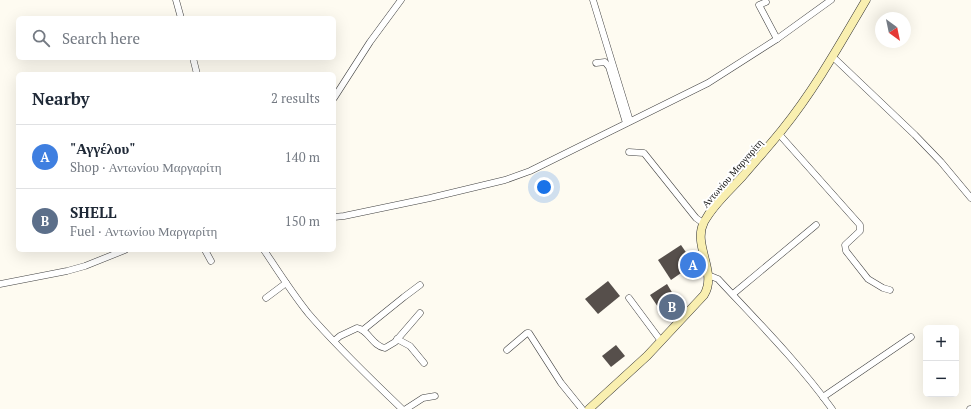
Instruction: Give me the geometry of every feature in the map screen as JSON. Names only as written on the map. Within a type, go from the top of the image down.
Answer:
[{"type":"street","points":[[176,0],[181,16]]},
{"type":"street","points":[[336,95],[370,42],[401,0]]},
{"type":"street","points":[[593,0],[628,122]]},
{"type":"street","points":[[336,217],[430,198],[517,177],[708,83],[777,39],[831,0]]},
{"type":"street","name":"Αντωνίου Μαργαρίτη","points":[[590,409],[661,341],[704,295],[708,285],[708,275],[701,238],[703,223],[712,209],[779,134],[800,108],[833,57],[866,0]]},
{"type":"street","points":[[766,2],[759,5],[777,39]]},
{"type":"street","points":[[833,57],[920,140],[941,162],[971,198]]},
{"type":"street","points":[[194,60],[197,72]]},
{"type":"street","points":[[596,63],[605,62],[609,67],[628,122]]},
{"type":"street","points":[[779,134],[860,225],[860,231],[845,245],[846,251],[868,279],[883,288],[890,290]]},
{"type":"street","points":[[629,152],[644,153],[696,218],[703,223]]},
{"type":"street","points":[[733,294],[816,225]]},
{"type":"street","points":[[0,284],[67,271],[85,266],[120,252]]},
{"type":"street","points":[[206,252],[211,261]]},
{"type":"street","points":[[265,252],[308,313],[402,409]]},
{"type":"street","points":[[708,275],[718,278],[733,294],[788,354],[832,409]]},
{"type":"street","points":[[266,298],[286,283]]},
{"type":"street","points":[[363,330],[420,285]]},
{"type":"street","points":[[629,298],[661,341]]},
{"type":"street","points":[[334,341],[352,329],[357,328],[363,330],[381,348],[385,348],[397,339],[420,313]]},
{"type":"street","points":[[507,350],[526,333],[529,333],[561,383],[582,409]]},
{"type":"street","points":[[823,397],[911,338]]},
{"type":"street","points":[[397,339],[410,346],[424,363]]},
{"type":"street","points":[[406,409],[423,398],[435,396]]},
{"type":"building","points":[[681,245],[694,264],[671,280],[658,260]]},
{"type":"building","points":[[608,281],[620,296],[598,314],[585,299]]},
{"type":"building","points":[[667,284],[676,299],[682,305],[668,319],[650,295]]},
{"type":"building","points":[[616,345],[625,356],[611,367],[602,356]]},
{"type":"place","name":"\"Αγγέλου\"","points":[[693,265]]},
{"type":"place","name":"SHELL","points":[[672,307]]}]
